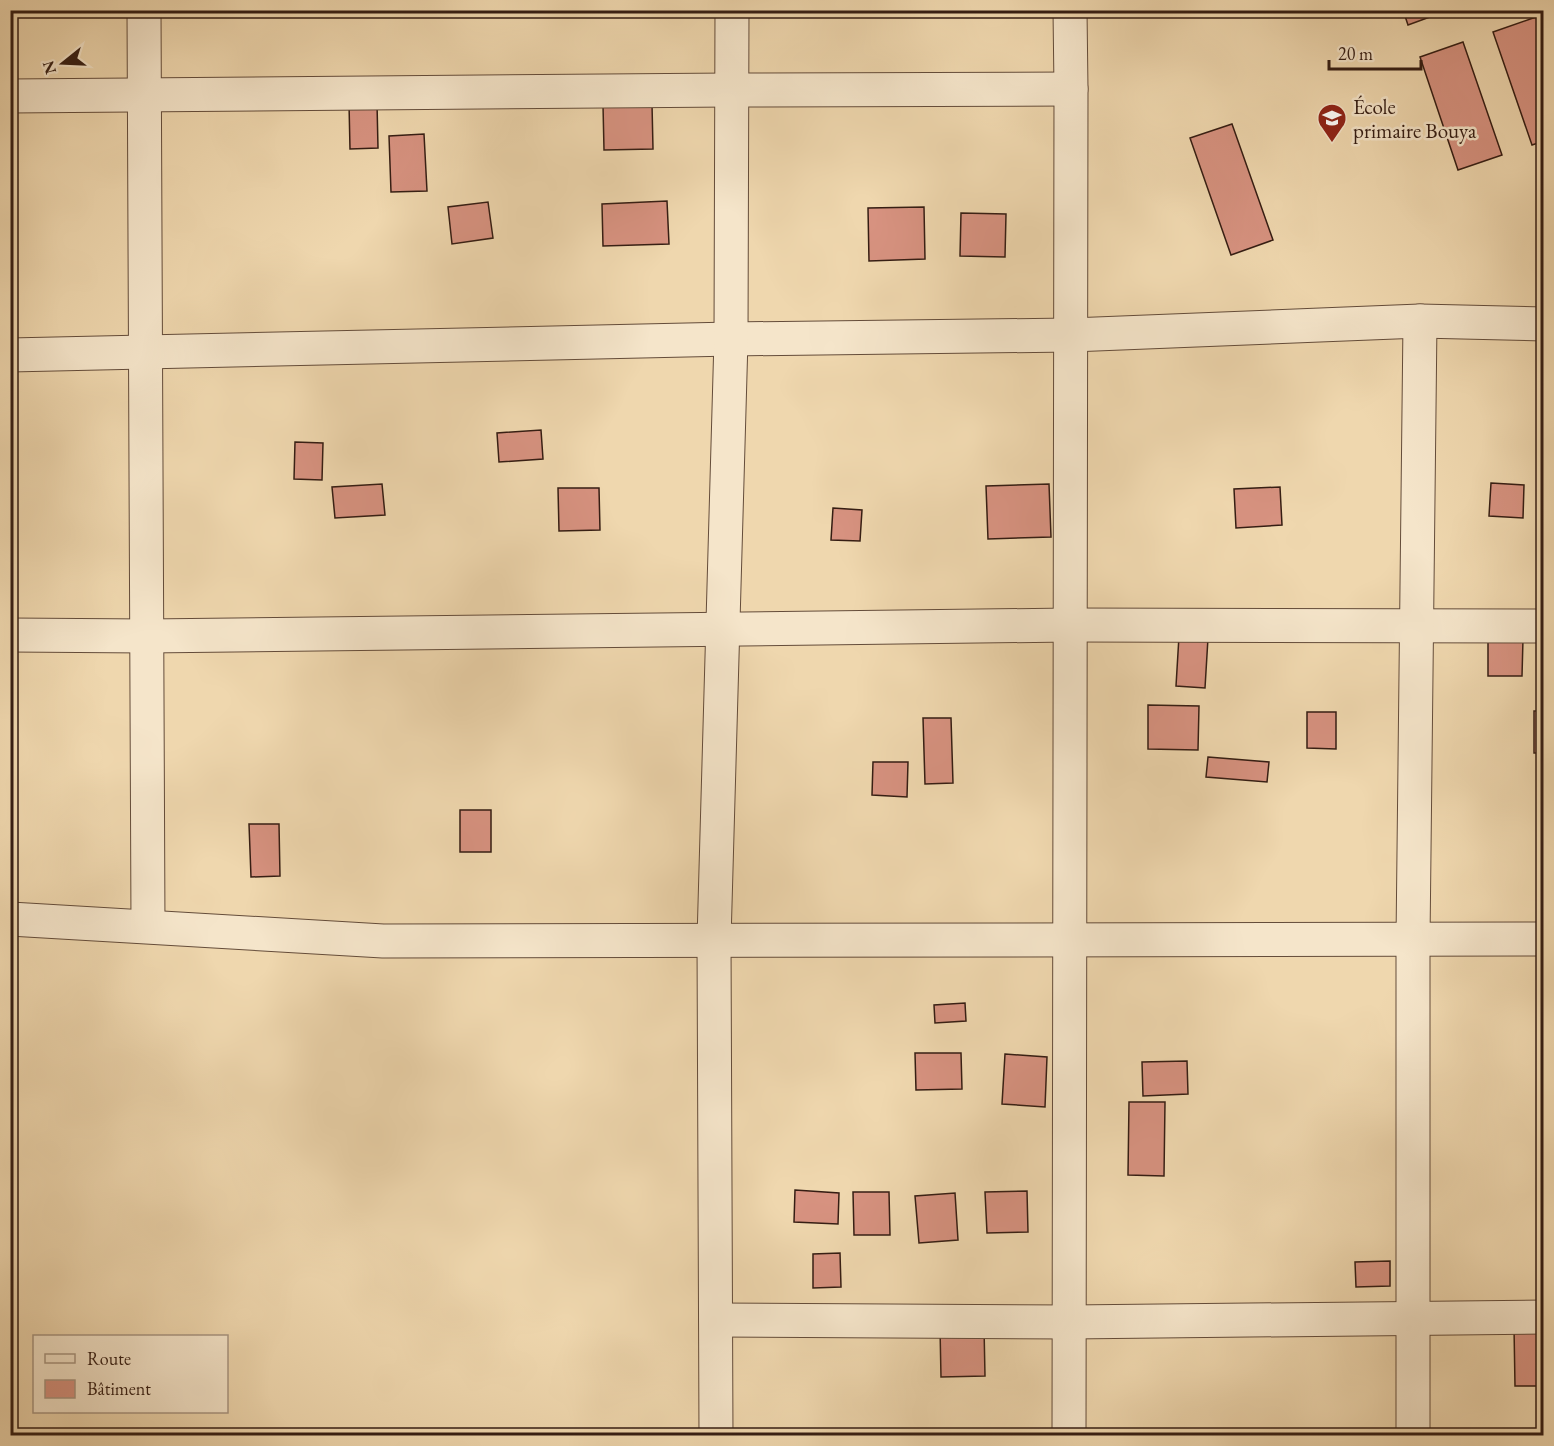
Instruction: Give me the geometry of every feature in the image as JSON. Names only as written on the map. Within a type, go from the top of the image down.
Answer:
[{"type":"street","points":[[144,10],[148,926]]},
{"type":"street","points":[[716,1436],[714,940],[731,339],[732,10]]},
{"type":"street","points":[[1070,10],[1070,1436]]},
{"type":"street","points":[[10,96],[1071,89]]},
{"type":"street","points":[[1413,1436],[1413,940],[1420,321]]},
{"type":"street","points":[[10,354],[731,339],[1071,335],[1420,321],[1544,324]]},
{"type":"street","points":[[10,635],[147,636],[1070,625],[1544,626]]},
{"type":"street","points":[[10,919],[383,941],[1544,939]]},
{"type":"street","points":[[716,1320],[1070,1322],[1544,1317]]},
{"type":"building","points":[[1403,10],[1449,10],[1408,25]]},
{"type":"building","points":[[1536,17],[1544,38],[1544,141],[1532,145],[1493,32]]},
{"type":"building","points":[[1463,42],[1502,155],[1458,170],[1420,57]]},
{"type":"building","points":[[349,103],[377,103],[378,148],[350,149]]},
{"type":"building","points":[[652,104],[653,149],[604,150],[603,105]]},
{"type":"building","points":[[1232,124],[1273,240],[1231,255],[1190,138]]},
{"type":"building","points":[[424,134],[427,191],[391,192],[389,136]]},
{"type":"building","points":[[667,201],[669,244],[603,246],[602,204]]},
{"type":"building","points":[[488,202],[493,238],[452,244],[448,207]]},
{"type":"building","points":[[924,207],[925,259],[869,261],[868,208]]},
{"type":"building","points":[[961,213],[1006,214],[1005,257],[960,256]]},
{"type":"building","points":[[541,430],[543,459],[499,462],[497,433]]},
{"type":"building","points":[[295,442],[323,443],[322,480],[294,479]]},
{"type":"building","points":[[1491,483],[1524,485],[1523,518],[1489,516]]},
{"type":"building","points":[[382,484],[385,515],[335,518],[332,487]]},
{"type":"building","points":[[1049,484],[1051,537],[988,539],[986,486]]},
{"type":"building","points":[[1280,487],[1282,525],[1236,528],[1234,489]]},
{"type":"building","points":[[558,488],[599,488],[600,530],[559,531]]},
{"type":"building","points":[[833,508],[862,510],[860,541],[831,540]]},
{"type":"building","points":[[1179,636],[1208,638],[1205,688],[1176,686]]},
{"type":"building","points":[[1488,639],[1523,639],[1522,676],[1488,676]]},
{"type":"building","points":[[1148,705],[1199,706],[1198,750],[1148,749]]},
{"type":"building","points":[[1534,711],[1544,711],[1544,753],[1534,753]]},
{"type":"building","points":[[1307,712],[1336,712],[1336,749],[1307,748]]},
{"type":"building","points":[[923,718],[951,718],[953,783],[925,784]]},
{"type":"building","points":[[1208,757],[1269,762],[1267,782],[1206,777]]},
{"type":"building","points":[[873,762],[908,762],[907,797],[872,795]]},
{"type":"building","points":[[460,810],[491,810],[491,852],[460,852]]},
{"type":"building","points":[[249,824],[279,824],[280,876],[251,877]]},
{"type":"building","points":[[965,1003],[966,1021],[935,1023],[934,1005]]},
{"type":"building","points":[[915,1053],[961,1053],[962,1089],[916,1090]]},
{"type":"building","points":[[1005,1054],[1047,1057],[1045,1107],[1002,1104]]},
{"type":"building","points":[[1187,1061],[1188,1094],[1143,1096],[1142,1062]]},
{"type":"building","points":[[1544,1099],[1544,1138],[1539,1138],[1538,1100]]},
{"type":"building","points":[[1129,1102],[1165,1102],[1164,1176],[1128,1175]]},
{"type":"building","points":[[795,1190],[839,1193],[838,1224],[794,1222]]},
{"type":"building","points":[[1027,1191],[1028,1232],[987,1233],[985,1192]]},
{"type":"building","points":[[853,1192],[889,1192],[890,1235],[854,1235]]},
{"type":"building","points":[[955,1193],[958,1240],[919,1243],[915,1196]]},
{"type":"building","points":[[840,1253],[841,1287],[813,1288],[813,1254]]},
{"type":"building","points":[[1390,1261],[1390,1286],[1356,1287],[1355,1262]]},
{"type":"building","points":[[984,1327],[985,1376],[941,1377],[940,1328]]},
{"type":"building","points":[[1514,1327],[1544,1327],[1544,1386],[1515,1386]]},
{"type":"place","name":"École primaire Bouya","points":[[1332,144]]}]
